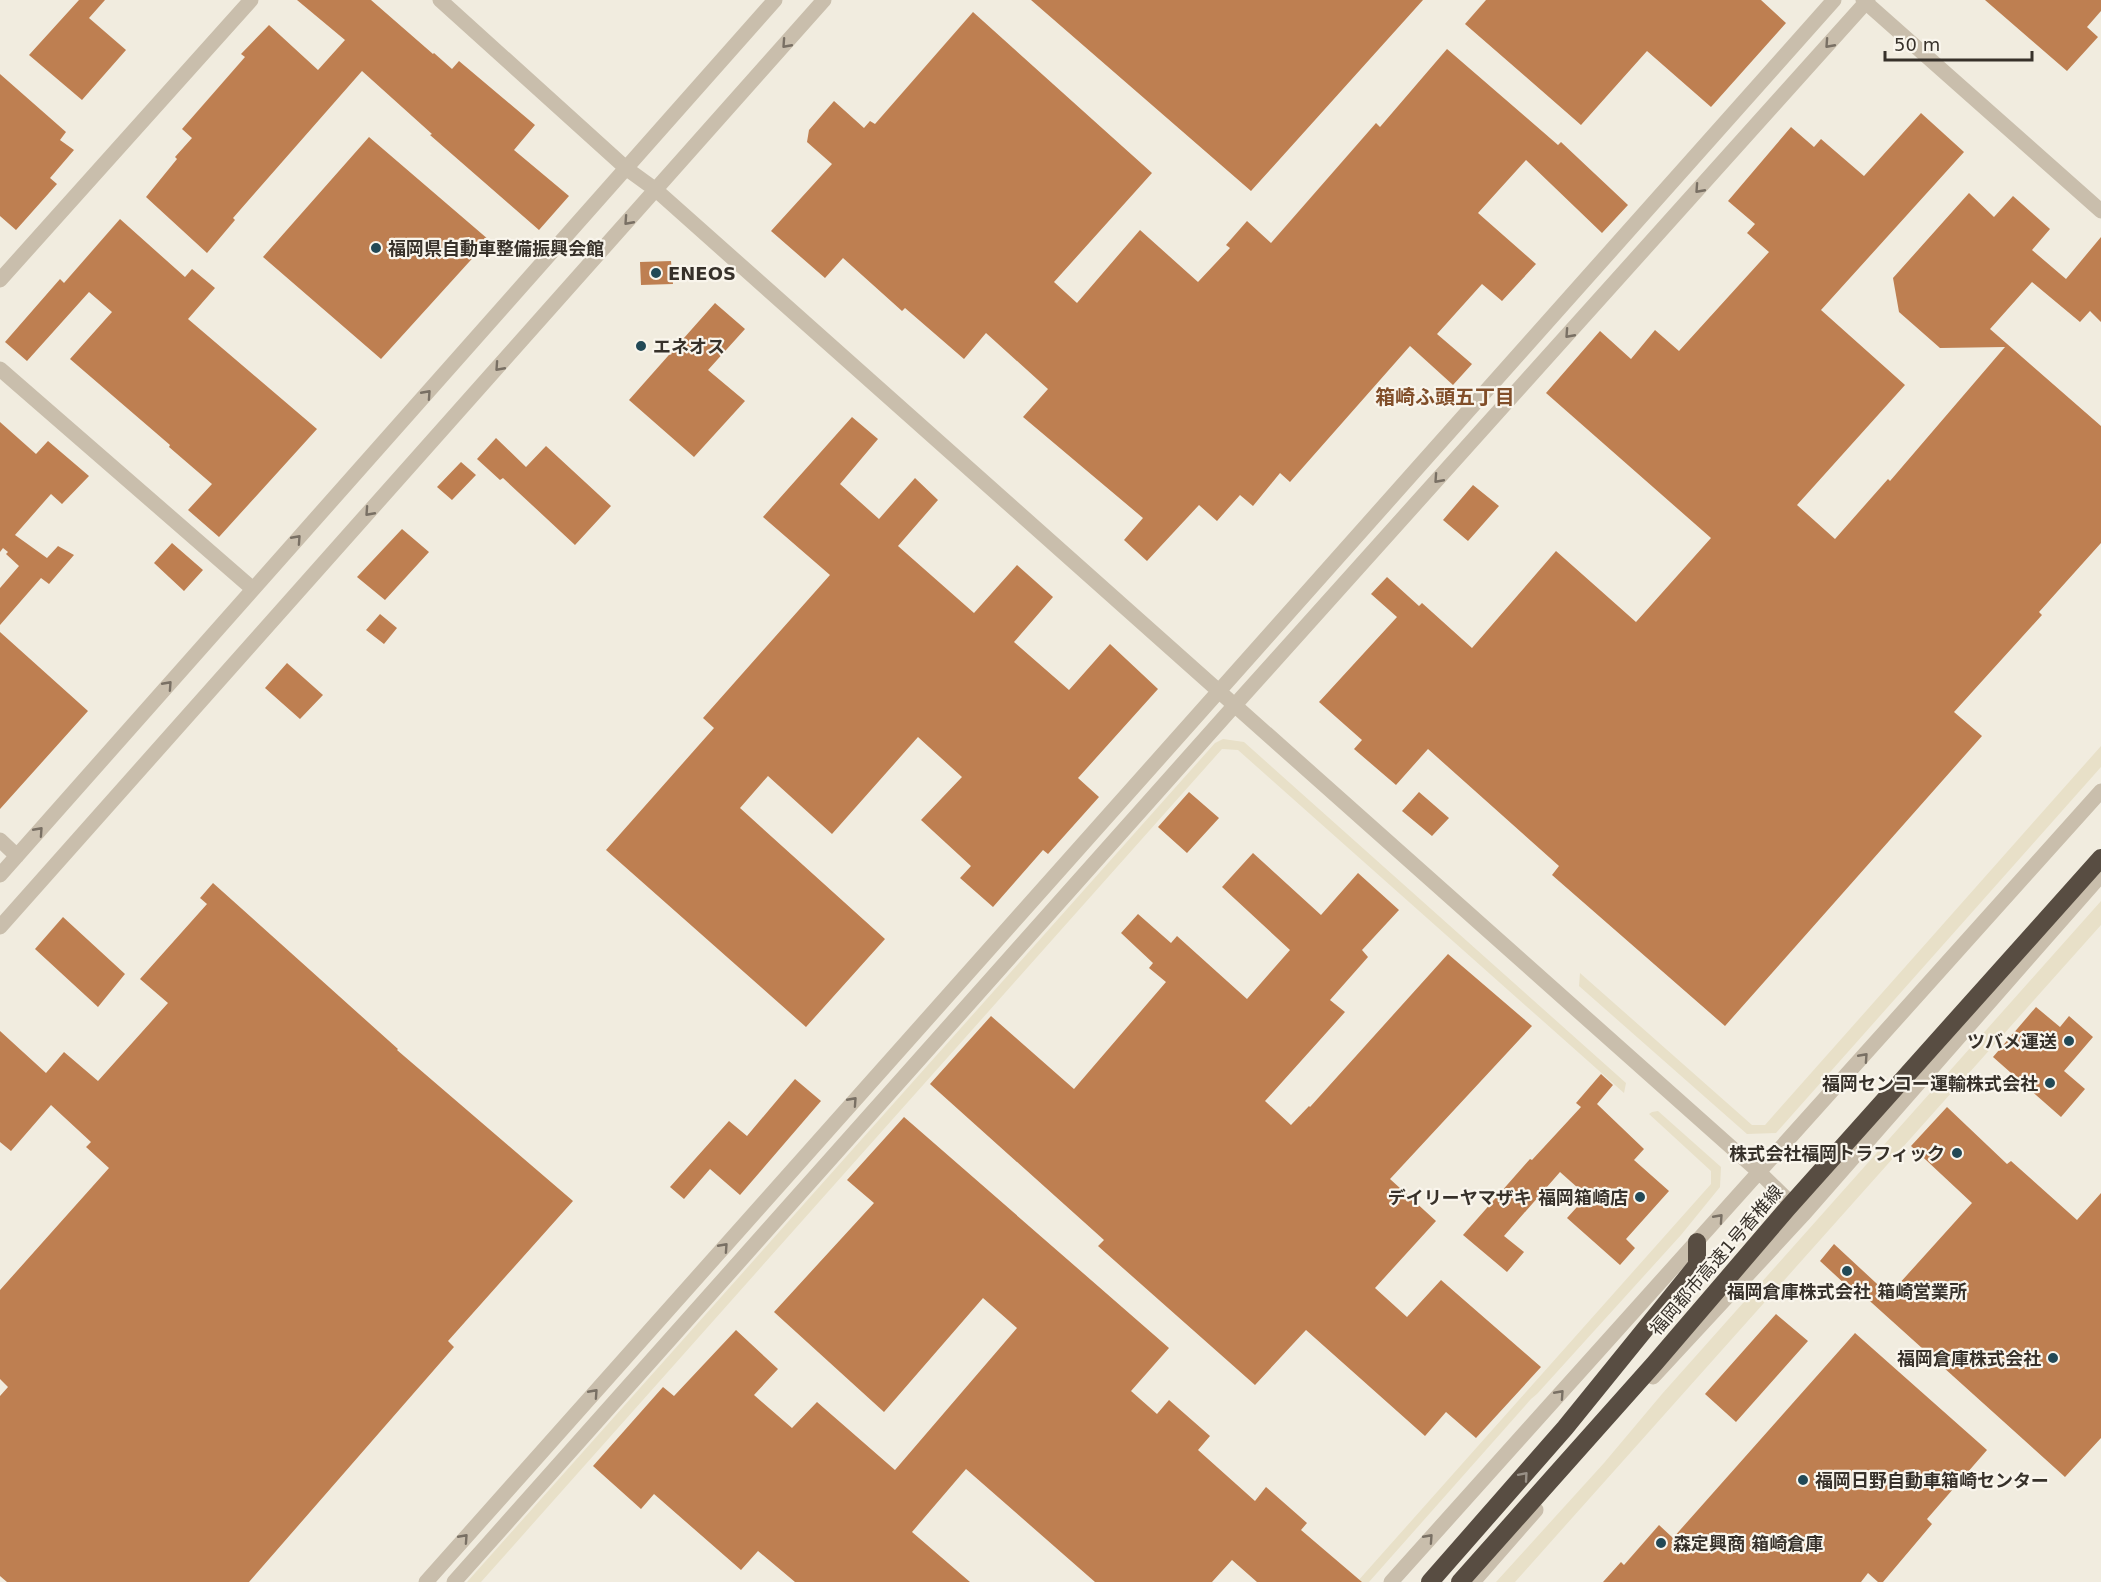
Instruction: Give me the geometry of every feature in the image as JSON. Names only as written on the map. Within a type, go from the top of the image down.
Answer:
[{"type":"highway","name":"福岡都市高速1号香椎線","points":[[1460,1582],[1655,1363],[1787,1209],[2101,858]]},
{"type":"highway","name":"福岡都市高速1号香椎線","points":[[1472,1582],[1848,1151],[2101,868]]},
{"type":"highway","points":[[1430,1582],[1565,1428],[1697,1265],[1697,1242]]},
{"type":"street","points":[[0,280],[251,0]]},
{"type":"street","points":[[440,0],[627,169],[656,190],[1759,1172],[1803,1215]]},
{"type":"street","points":[[0,875],[775,0]]},
{"type":"street","points":[[0,927],[824,0]]},
{"type":"street","points":[[426,1582],[1834,0]]},
{"type":"street","points":[[454,1582],[1866,1],[2101,211]]},
{"type":"street","points":[[0,369],[253,589]]},
{"type":"street","points":[[1391,1582],[2101,791]]},
{"type":"street","points":[[0,840],[17,856]]},
{"type":"street","points":[[1472,1582],[1648,1383],[1803,1215],[2101,875]]},
{"type":"shaded area","points":[[1223,739],[1244,742],[1626,1083],[1624,1093],[1238,750],[1222,749],[481,1582],[467,1582],[1215,743]]},
{"type":"shaded area","points":[[2101,746],[2101,767],[1776,1133],[1747,1134],[1579,986],[1580,973],[1752,1125],[1765,1125]]},
{"type":"shaded area","points":[[2101,901],[2101,925],[1515,1582],[1496,1582],[1604,1463],[1662,1394]]},
{"type":"shaded area","points":[[1658,1111],[1721,1167],[1720,1187],[1681,1235],[1531,1399],[1369,1582],[1357,1582],[1711,1184],[1711,1171],[1649,1114]]},
{"type":"building","points":[[79,0],[105,0],[89,18],[126,50],[82,100],[29,55]]},
{"type":"building","points":[[297,0],[371,0],[452,69],[459,61],[535,125],[514,150],[569,196],[539,230],[430,135],[432,134],[362,71],[233,218],[235,220],[207,253],[146,197],[192,138],[182,129],[245,57],[241,54],[269,25],[318,70],[345,40]]},
{"type":"building","points":[[1031,0],[1423,0],[1251,191]]},
{"type":"building","points":[[1486,0],[1761,0],[1786,23],[1711,107],[1647,51],[1581,125],[1465,24]]},
{"type":"building","points":[[1985,0],[2101,0],[2101,11],[2087,27],[2098,37],[2067,71]]},
{"type":"building","points":[[973,12],[1152,173],[1054,282],[1077,303],[1140,230],[1198,282],[1230,248],[1226,245],[1247,221],[1271,243],[1376,123],[1380,127],[1447,49],[1558,145],[1561,142],[1628,205],[1602,233],[1526,160],[1478,213],[1536,264],[1502,301],[1482,284],[1437,334],[1472,364],[1453,385],[1410,346],[1290,482],[1280,473],[1253,506],[1240,495],[1217,521],[1199,505],[1147,561],[1124,540],[1143,518],[1023,417],[1048,389],[986,333],[964,359],[905,308],[902,311],[843,258],[825,278],[771,231],[832,164],[807,142],[809,130],[834,101],[864,128],[870,121],[875,124]]},
{"type":"building","points":[[0,74],[66,132],[60,140],[74,150],[50,178],[57,184],[16,230],[0,216]]},
{"type":"building","points":[[1921,113],[1964,152],[1821,310],[1905,385],[1797,505],[1835,539],[1888,479],[1890,481],[2005,347],[1940,348],[1899,312],[1893,278],[1969,193],[1994,217],[2013,196],[2050,229],[2032,250],[2066,279],[2101,237],[2101,322],[2090,311],[2080,322],[2032,282],[1990,329],[2101,426],[2101,543],[2039,612],[2042,615],[1954,712],[1982,736],[1725,1026],[1552,875],[1559,866],[1428,749],[1396,785],[1354,749],[1362,740],[1319,702],[1397,617],[1371,594],[1387,577],[1419,606],[1422,603],[1472,648],[1556,551],[1636,622],[1711,538],[1546,393],[1600,331],[1631,359],[1655,330],[1679,351],[1769,252],[1747,233],[1755,224],[1728,201],[1791,127],[1814,147],[1821,139],[1864,176]]},
{"type":"building","name":"福岡県自動車整備振興会館","points":[[369,137],[489,240],[381,359],[263,257]]},
{"type":"building","points":[[120,219],[185,277],[192,269],[215,288],[188,319],[317,429],[219,537],[188,510],[212,484],[70,359],[112,312],[89,292],[27,361],[5,342],[60,279],[64,283]]},
{"type":"building","name":"ENEOS","points":[[671,261],[673,284],[641,285],[640,262]]},
{"type":"building","points":[[715,303],[745,329],[708,370],[745,401],[694,457],[629,400]]},
{"type":"building","points":[[852,417],[878,439],[840,484],[879,519],[915,478],[938,500],[898,546],[974,613],[1017,565],[1053,597],[1014,642],[1069,690],[1110,644],[1158,689],[1078,778],[1099,797],[1048,854],[1043,850],[993,907],[960,878],[971,866],[921,820],[962,777],[918,737],[832,834],[768,776],[740,808],[885,939],[806,1027],[606,850],[714,728],[703,718],[830,575],[763,517]]},
{"type":"building","points":[[0,422],[36,454],[48,441],[89,476],[62,504],[51,494],[15,535],[47,558],[58,546],[74,555],[49,584],[41,578],[0,625],[0,588],[19,566],[3,548],[0,552]]},
{"type":"building","points":[[496,438],[526,467],[546,446],[611,506],[575,545],[503,478],[500,480],[477,459]]},
{"type":"building","points":[[461,462],[476,475],[452,500],[437,487]]},
{"type":"building","points":[[1473,485],[1499,506],[1468,541],[1443,520]]},
{"type":"building","points":[[402,529],[429,552],[385,600],[357,577]]},
{"type":"building","points":[[172,543],[203,570],[184,591],[154,563]]},
{"type":"building","points":[[380,614],[397,628],[384,644],[366,630]]},
{"type":"building","points":[[0,632],[88,711],[0,809]]},
{"type":"building","points":[[287,663],[323,695],[300,719],[265,688]]},
{"type":"building","points":[[1189,792],[1219,818],[1187,853],[1158,827]]},
{"type":"building","points":[[1419,792],[1449,818],[1432,836],[1402,811]]},
{"type":"building","points":[[1253,853],[1321,915],[1358,873],[1399,910],[1362,950],[1368,957],[1330,1000],[1345,1012],[1265,1101],[1291,1125],[1310,1107],[1448,954],[1532,1026],[1390,1179],[1436,1221],[1375,1288],[1407,1317],[1441,1280],[1541,1367],[1476,1438],[1446,1412],[1425,1436],[1306,1330],[1255,1385],[1098,1246],[1104,1240],[930,1084],[991,1016],[1074,1089],[1166,982],[1149,968],[1153,963],[1121,933],[1138,914],[1171,943],[1177,936],[1247,999],[1290,950],[1222,887]]},
{"type":"building","points":[[213,883],[397,1050],[573,1201],[448,1341],[454,1347],[249,1582],[7,1582],[0,1576],[0,1396],[8,1387],[0,1379],[0,1290],[109,1168],[86,1147],[91,1142],[51,1105],[11,1151],[0,1142],[0,1031],[46,1073],[64,1052],[98,1081],[168,1003],[140,979],[207,904],[200,898]]},
{"type":"building","points":[[63,917],[125,974],[98,1007],[35,949]]},
{"type":"building","points":[[2036,1007],[2060,1027],[2069,1016],[2093,1037],[2064,1071],[2085,1089],[2061,1117],[1993,1057]]},
{"type":"building","points":[[1601,1074],[1613,1085],[1597,1104],[1644,1149],[1634,1160],[1669,1191],[1626,1239],[1635,1248],[1620,1265],[1567,1218],[1587,1196],[1560,1172],[1504,1236],[1524,1252],[1507,1272],[1463,1235],[1530,1159],[1532,1160],[1581,1107],[1576,1103]]},
{"type":"building","points":[[795,1079],[821,1101],[740,1195],[710,1169],[684,1199],[670,1187],[729,1121],[747,1136]]},
{"type":"building","name":"福岡倉庫株式会社","points":[[1947,1107],[2007,1164],[2011,1161],[2077,1220],[2101,1193],[2101,1438],[2065,1477],[1862,1294],[1859,1297],[1820,1261],[1834,1244],[1889,1295],[1972,1203],[1911,1146]]},
{"type":"building","points":[[904,1117],[1169,1348],[1131,1391],[1157,1414],[1169,1400],[1210,1436],[1198,1450],[1255,1501],[1266,1487],[1307,1523],[1301,1530],[1362,1582],[1257,1582],[1232,1560],[1212,1582],[1095,1582],[966,1469],[912,1532],[970,1582],[795,1582],[758,1551],[741,1570],[654,1494],[641,1509],[593,1466],[663,1387],[674,1396],[736,1330],[778,1369],[754,1395],[792,1428],[817,1402],[895,1470],[1017,1328],[983,1298],[884,1412],[774,1312],[874,1203],[847,1180]]},
{"type":"building","points":[[1776,1314],[1808,1341],[1736,1422],[1705,1394]]},
{"type":"building","name":"福岡日野自動車箱崎センター","points":[[1855,1333],[1987,1450],[1927,1519],[1932,1524],[1883,1582],[1878,1582],[1868,1573],[1861,1582],[1603,1582],[1621,1562],[1624,1565],[1659,1525],[1673,1538]]},
{"type":"place","name":"福岡県自動車整備振興会館","points":[[376,248]]},
{"type":"place","name":"ENEOS","points":[[656,273]]},
{"type":"place","name":"エネオス","points":[[641,346]]},
{"type":"place","name":"ツバメ運送","points":[[2069,1041]]},
{"type":"place","name":"福岡センコー運輸株式会社","points":[[2050,1083]]},
{"type":"place","name":"株式会社福岡トラフィック","points":[[1957,1153]]},
{"type":"place","name":"デイリーヤマザキ 福岡箱崎店","points":[[1640,1197]]},
{"type":"place","name":"福岡倉庫株式会社 箱崎営業所","points":[[1847,1271]]},
{"type":"place","name":"福岡倉庫株式会社","points":[[2053,1358]]},
{"type":"place","name":"福岡日野自動車箱崎センター","points":[[1803,1480]]},
{"type":"place","name":"森定興商 箱崎倉庫","points":[[1661,1543]]},
{"type":"district","name":"箱崎ふ頭五丁目","points":[[1445,397]]}]
